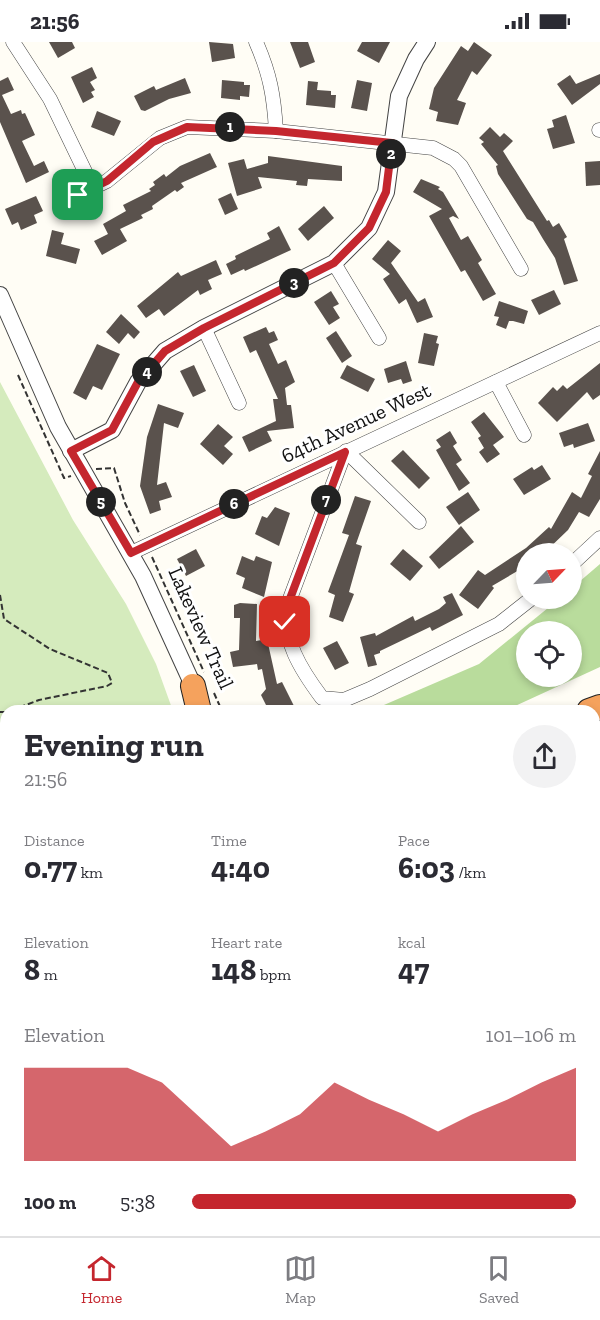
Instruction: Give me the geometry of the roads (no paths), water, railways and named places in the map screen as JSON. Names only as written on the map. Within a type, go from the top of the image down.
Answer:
[{"type":"highway","points":[[200,705],[205,686]]},
{"type":"street","points":[[14,42],[50,99],[93,188]]},
{"type":"street","points":[[256,42],[269,73],[274,98],[276,131]]},
{"type":"street","points":[[71,451],[112,430],[138,382],[165,351],[204,328],[334,263],[369,228],[386,192],[399,96],[416,59],[427,42]]},
{"type":"street","points":[[78,195],[120,172],[153,142],[176,129],[198,125],[433,148],[454,159],[466,174],[521,269]]},
{"type":"street","points":[[334,263],[379,338]]},
{"type":"street","points":[[0,295],[58,427],[205,686],[204,705]]},
{"type":"street","points":[[204,328],[239,403]]},
{"type":"street","name":"64th Avenue West","points":[[131,553],[600,333]]},
{"type":"street","points":[[496,382],[524,435]]},
{"type":"street","points":[[419,522],[345,452],[304,557],[285,622],[305,675],[322,698],[334,701],[344,700],[370,689],[499,624],[518,609]]},
{"type":"street","points":[[582,555],[600,538]]}]
